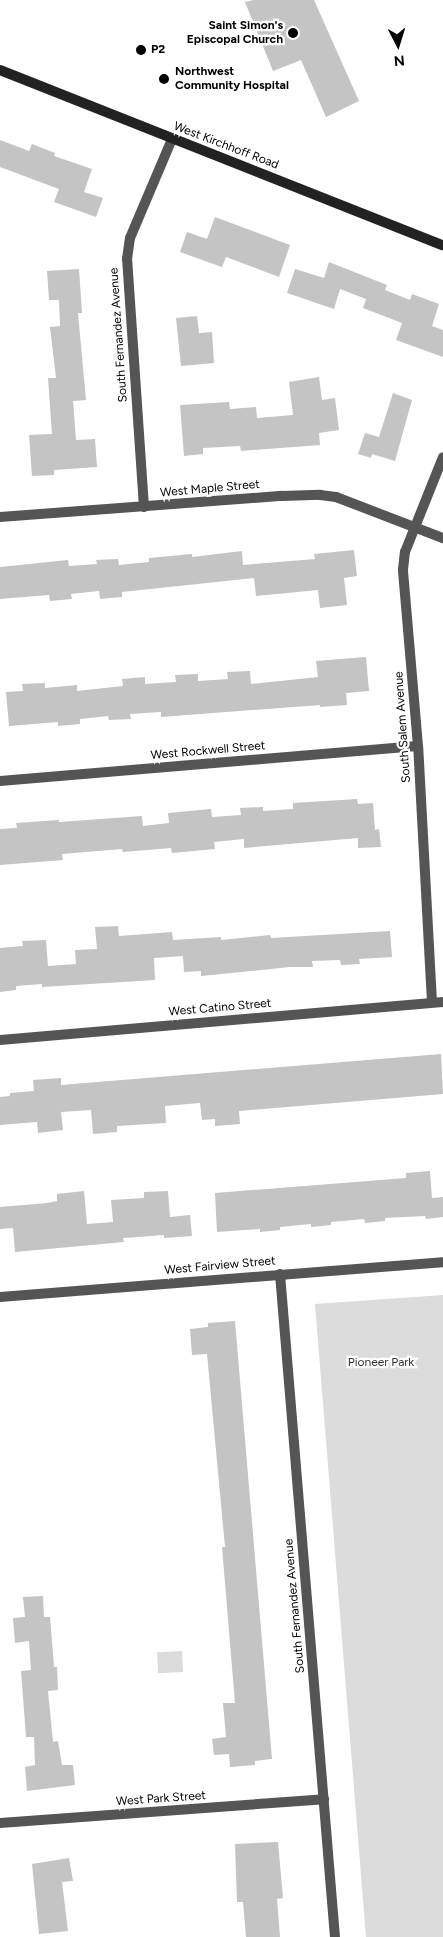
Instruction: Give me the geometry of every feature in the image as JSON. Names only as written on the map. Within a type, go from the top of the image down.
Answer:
[{"type":"main road","name":"West Kirchhoff Road","points":[[0,70],[443,245]]},
{"type":"street","name":"South Fernandez Avenue","points":[[144,507],[126,259],[130,238],[172,139]]},
{"type":"street","name":"South Salem Avenue","points":[[438,1002],[403,570],[405,552],[443,457]]},
{"type":"street","name":"West Maple Street","points":[[0,517],[282,496],[320,496],[336,498],[443,538]]},
{"type":"street","name":"West Rockwell Street","points":[[0,781],[418,746]]},
{"type":"street","name":"West Catino Street","points":[[0,1040],[438,1002]]},
{"type":"street","name":"West Fairview Street","points":[[0,1297],[443,1262]]},
{"type":"street","name":"South Fernandez Avenue","points":[[280,1274],[335,1937]]},
{"type":"street","name":"West Park Street","points":[[0,1823],[324,1799]]},
{"type":"green space","name":"Pioneer Park","points":[[443,1295],[443,1937],[366,1937],[315,1304]]},
{"type":"green space","points":[[182,1651],[183,1672],[158,1673],[157,1652]]},
{"type":"building","name":"Saint Simon's Episcopal Church","points":[[253,0],[314,0],[359,101],[326,117],[301,60],[273,71],[245,2]]},
{"type":"building","points":[[0,140],[29,151],[32,144],[55,153],[54,156],[92,169],[84,192],[103,198],[96,217],[54,202],[59,189],[0,167]]},
{"type":"building","points":[[215,217],[290,245],[279,277],[226,257],[222,267],[180,252],[187,232],[207,239]]},
{"type":"building","points":[[329,262],[387,285],[385,290],[410,300],[412,294],[439,304],[432,326],[443,330],[443,357],[396,340],[402,323],[363,308],[366,299],[340,289],[334,309],[287,293],[295,269],[324,278]]},
{"type":"building","points":[[79,269],[82,313],[78,313],[86,400],[73,401],[76,440],[95,439],[97,467],[54,470],[54,475],[32,476],[29,435],[52,434],[48,378],[56,378],[50,327],[60,326],[59,300],[49,300],[47,271]]},
{"type":"building","points":[[197,316],[199,333],[212,332],[214,363],[181,366],[176,318]]},
{"type":"building","points":[[319,377],[322,400],[335,398],[339,430],[319,433],[320,445],[241,451],[240,446],[203,448],[203,454],[184,456],[180,405],[229,402],[230,409],[256,407],[257,418],[293,415],[289,382]]},
{"type":"building","points":[[393,393],[412,400],[395,461],[372,454],[371,458],[358,454],[365,433],[379,437]]},
{"type":"building","points":[[354,550],[357,576],[344,578],[347,605],[320,608],[318,590],[256,596],[254,578],[122,592],[122,597],[100,599],[99,591],[71,594],[72,599],[50,601],[49,595],[0,599],[0,567],[68,560],[69,566],[97,564],[96,560],[118,559],[119,565],[149,562],[149,558],[192,554],[192,557],[242,551],[243,565],[315,559],[314,554]]},
{"type":"building","points":[[366,657],[369,691],[346,693],[347,705],[320,707],[320,705],[161,717],[161,712],[130,714],[131,719],[109,720],[108,716],[80,719],[80,724],[58,726],[58,722],[9,726],[6,692],[23,691],[22,684],[45,683],[45,688],[77,685],[77,691],[123,686],[122,679],[145,677],[145,684],[176,682],[175,675],[198,674],[198,681],[228,679],[227,672],[250,671],[251,684],[318,677],[316,661]]},
{"type":"building","points":[[357,799],[358,804],[373,803],[375,830],[379,829],[381,847],[358,848],[358,838],[244,848],[244,839],[214,842],[215,849],[172,853],[171,848],[123,852],[122,849],[62,854],[63,860],[0,865],[0,829],[17,828],[16,823],[142,816],[143,826],[169,823],[168,813],[211,809],[212,817],[241,815],[240,808],[263,807],[263,811],[293,809],[293,803]]},
{"type":"building","points":[[118,926],[119,936],[172,932],[173,940],[221,937],[221,940],[270,935],[271,938],[390,931],[392,957],[359,959],[360,964],[341,965],[340,960],[312,961],[313,967],[290,967],[201,976],[201,971],[184,972],[183,956],[154,958],[155,980],[42,987],[42,984],[16,986],[16,990],[0,992],[0,948],[23,946],[22,941],[46,940],[48,966],[76,964],[75,950],[97,949],[95,927]]},
{"type":"building","points":[[441,1054],[443,1094],[239,1111],[240,1124],[215,1126],[215,1119],[202,1120],[200,1103],[165,1106],[166,1123],[117,1126],[117,1132],[93,1134],[91,1110],[61,1112],[63,1130],[38,1133],[37,1122],[0,1125],[0,1097],[10,1096],[10,1093],[34,1091],[33,1080],[61,1078],[61,1085]]},
{"type":"building","points":[[430,1171],[432,1198],[443,1197],[443,1217],[426,1219],[425,1216],[385,1218],[385,1221],[365,1223],[364,1219],[331,1222],[331,1225],[311,1227],[311,1224],[280,1227],[280,1230],[260,1232],[260,1229],[217,1232],[215,1193],[406,1178],[406,1173]]},
{"type":"building","points":[[84,1191],[87,1224],[113,1222],[111,1200],[144,1198],[144,1192],[168,1191],[170,1217],[190,1215],[192,1236],[164,1238],[164,1235],[123,1238],[124,1242],[15,1252],[13,1228],[0,1229],[0,1207],[47,1203],[57,1201],[57,1194]]},
{"type":"building","points":[[235,1321],[272,1759],[255,1761],[255,1765],[230,1767],[229,1754],[214,1755],[212,1739],[226,1737],[223,1703],[235,1703],[222,1547],[225,1547],[207,1354],[192,1355],[190,1329],[208,1327],[208,1323]]},
{"type":"building","points":[[43,1596],[44,1617],[50,1617],[54,1667],[57,1667],[58,1690],[48,1691],[53,1742],[58,1741],[62,1765],[73,1765],[75,1785],[27,1791],[25,1767],[35,1765],[34,1737],[26,1737],[21,1671],[31,1670],[29,1641],[15,1643],[13,1618],[25,1617],[23,1597]]},
{"type":"building","points":[[278,1842],[283,1898],[277,1899],[280,1937],[246,1937],[243,1902],[237,1902],[235,1844]]},
{"type":"building","points":[[69,1858],[73,1881],[62,1882],[68,1931],[39,1934],[32,1864]]},
{"type":"place","name":"Saint Simon's Episcopal Church","points":[[293,33]]},
{"type":"place","name":"P2","points":[[141,50]]},
{"type":"place","name":"Northwest Community Hospital","points":[[164,79]]}]
